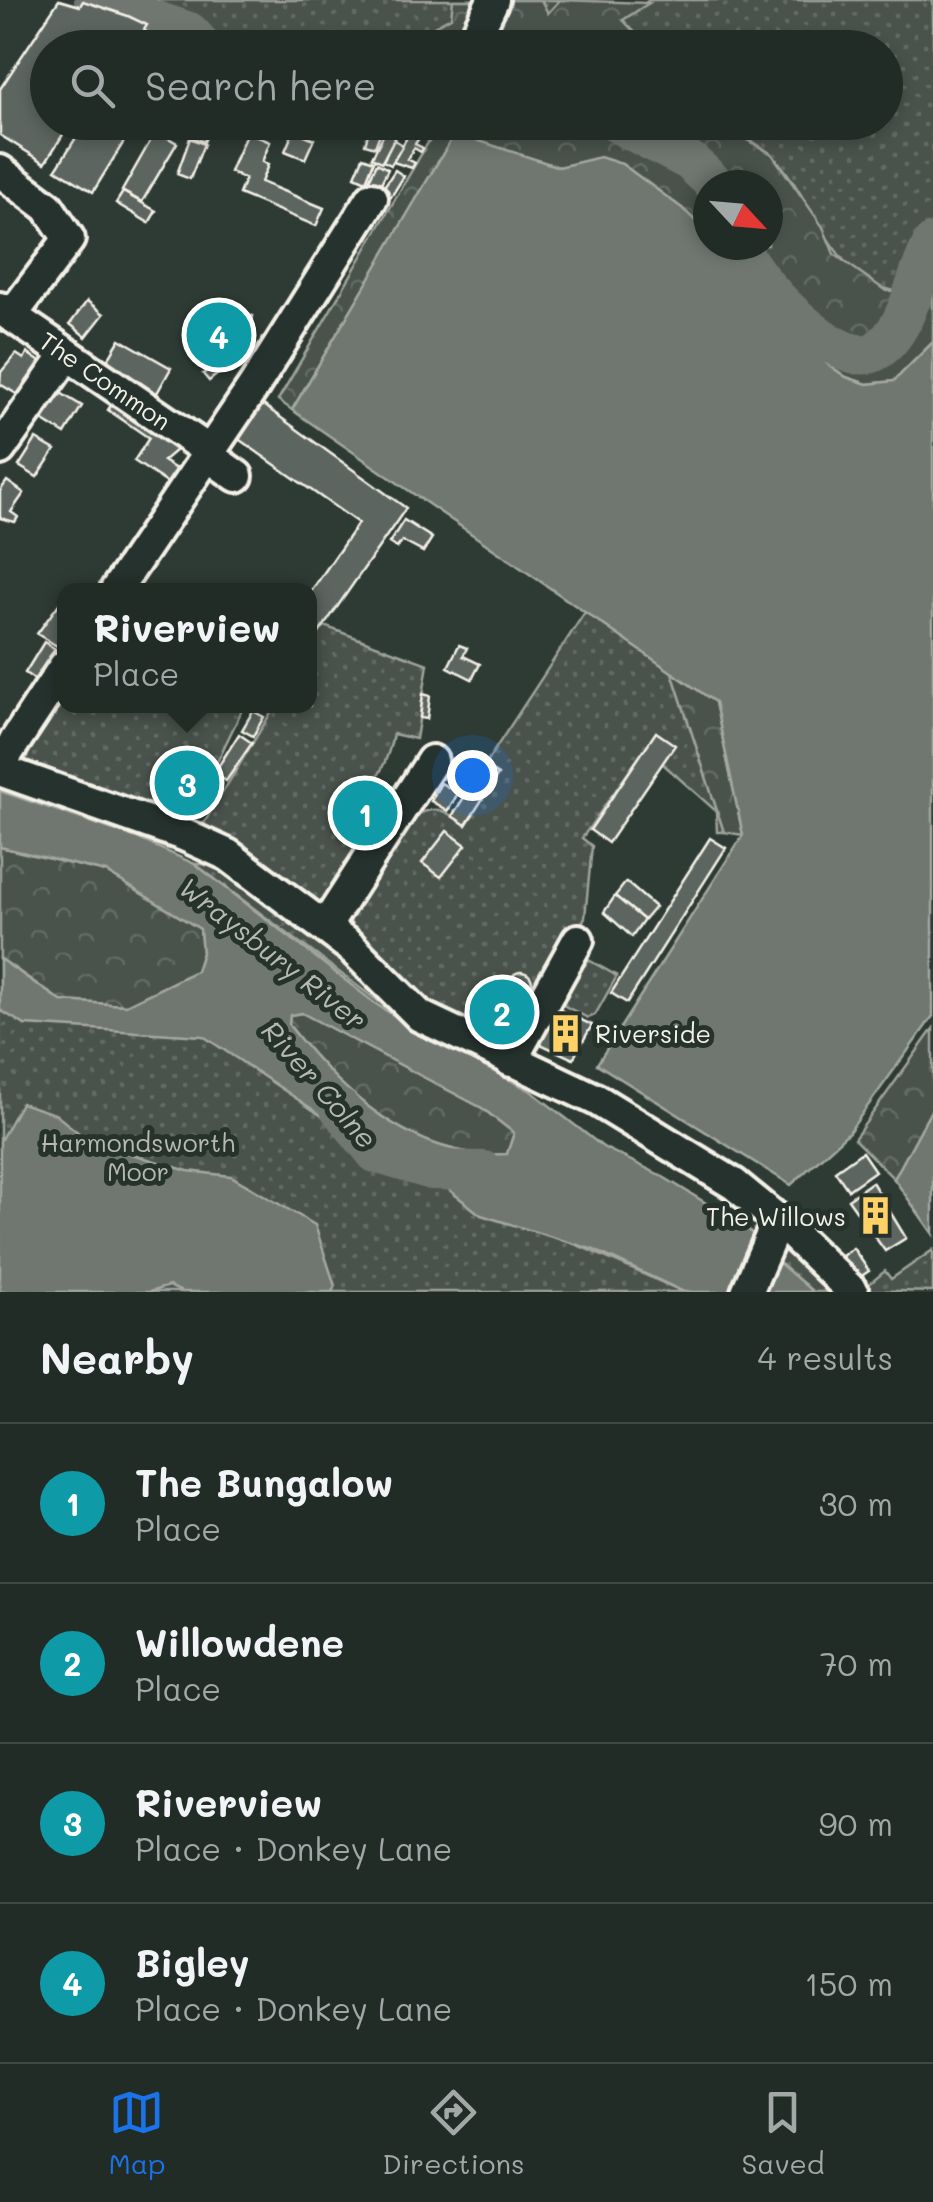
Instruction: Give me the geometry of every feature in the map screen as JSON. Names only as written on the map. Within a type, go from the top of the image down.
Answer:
[{"type":"street","points":[[479,30],[493,0]]},
{"type":"street","points":[[0,171],[48,207],[64,225],[69,239],[6,312]]},
{"type":"street","points":[[121,583],[372,198]]},
{"type":"street","name":"The Common","points":[[6,312],[238,476]]},
{"type":"street","points":[[0,449],[66,356]]},
{"type":"street","points":[[57,679],[0,767],[184,834],[228,855],[325,927],[420,1016],[597,1100],[734,1184],[773,1229],[854,1292]]},
{"type":"street","points":[[325,927],[432,762]]},
{"type":"street","points":[[511,1061],[578,940]]},
{"type":"street","points":[[747,1292],[773,1229]]},
{"type":"green space","points":[[95,0],[128,4],[192,30]]},
{"type":"green space","points":[[126,0],[560,0],[548,13],[487,30],[195,30]]},
{"type":"green space","points":[[453,0],[541,0],[548,13],[560,0],[649,3],[623,20],[632,30],[432,30],[451,17]]},
{"type":"green space","points":[[649,0],[933,0],[933,235],[903,291],[880,287],[860,276],[828,240],[789,175],[775,158],[749,140],[903,140],[903,30],[632,30],[623,20]]},
{"type":"green space","points":[[427,140],[451,140],[292,410],[278,400]]},
{"type":"green space","points":[[474,140],[747,140],[772,154],[823,227],[834,254],[886,291],[903,290],[933,235],[933,342],[894,381],[867,384],[846,377],[826,363],[806,331],[760,305],[735,260],[783,260],[783,170],[693,170],[693,219],[600,158],[559,167]]},
{"type":"green space","points":[[585,612],[672,672],[724,832],[717,832],[716,811],[662,763],[656,733],[582,838],[592,846],[585,917],[536,1006],[507,1046],[423,1008],[361,943],[347,915],[384,850],[409,820],[438,810],[466,824],[484,766]]},
{"type":"green space","points":[[324,626],[428,664],[416,739],[393,734],[372,787],[360,804],[355,800],[339,822],[364,841],[325,907],[201,828],[271,713],[317,713],[317,636]]},
{"type":"green space","points":[[672,672],[715,702],[743,835],[724,832]]},
{"type":"green space","points":[[57,704],[57,713],[241,713],[188,822],[26,760],[33,740]]},
{"type":"green space","name":"Harmondsworth Moor","points":[[0,847],[303,1103],[376,1153],[432,1170],[443,1186],[684,1292],[0,1292]]},
{"type":"green space","points":[[0,847],[106,872],[200,929],[202,953],[196,971],[126,1005],[61,1001],[0,958]]},
{"type":"green space","points":[[195,864],[216,864],[298,924],[350,966],[412,1027]]},
{"type":"green space","points":[[578,954],[617,976],[595,1015],[588,1018],[559,1003]]},
{"type":"green space","points":[[302,1013],[482,1108],[514,1133],[507,1154],[473,1153],[441,1146],[383,1118],[332,1075],[289,1025],[290,1015]]},
{"type":"green space","points":[[933,1029],[933,1107],[894,1179],[854,1139]]},
{"type":"green space","points":[[776,1241],[785,1244],[842,1292],[813,1292],[770,1255]]},
{"type":"green space","points":[[933,1250],[933,1292],[862,1290],[885,1271],[891,1279]]},
{"type":"water","points":[[451,140],[476,140],[559,167],[600,157],[622,164],[693,219],[693,260],[735,260],[760,305],[814,336],[826,363],[846,377],[867,384],[894,381],[933,342],[933,1016],[849,1132],[791,1185],[597,1064],[743,835],[715,702],[292,410]]},
{"type":"water","name":"Wraysbury River","points":[[0,791],[137,838],[195,864],[376,1004],[429,1038],[531,1091],[603,1147],[660,1175],[747,1228],[770,1255],[813,1292],[684,1292],[594,1250],[481,1215],[443,1185],[432,1170],[375,1151],[203,1036],[25,1025],[0,1010],[0,959],[61,1001],[126,1005],[196,971],[202,953],[200,929],[106,872],[0,847]],"holes":[[[302,1013],[482,1108],[514,1133],[507,1154],[473,1153],[412,1134],[383,1118],[332,1075],[289,1025],[290,1015]]]},
{"type":"water","points":[[21,1103],[55,1114],[89,1141],[188,1171],[231,1176],[315,1225],[335,1286],[332,1292],[182,1292],[169,1286],[149,1292],[0,1292],[0,1141]]},
{"type":"water","points":[[933,1107],[933,1234],[894,1179]]},
{"type":"building","points":[[59,0],[80,6],[83,1],[147,25],[144,30],[39,30]]},
{"type":"building","points":[[30,44],[30,140],[60,140],[45,163],[0,135],[0,89]]},
{"type":"building","points":[[75,140],[125,140],[93,192],[56,169]]},
{"type":"building","points":[[151,140],[177,143],[142,202],[122,191]]},
{"type":"building","points":[[189,140],[204,144],[190,179],[177,174]]},
{"type":"building","points":[[244,140],[270,142],[262,162],[268,165],[261,182],[324,208],[316,226],[239,194],[245,179],[230,172]]},
{"type":"building","points":[[290,140],[314,140],[305,159],[285,151]]},
{"type":"building","points":[[381,140],[393,140],[382,162],[372,157]]},
{"type":"building","points":[[394,140],[403,145],[391,165],[383,161]]},
{"type":"building","points":[[405,140],[418,140],[415,144],[423,148],[421,152],[414,148],[407,159],[415,163],[412,168],[393,162]]},
{"type":"building","points":[[363,157],[374,161],[366,181],[355,176]]},
{"type":"building","points":[[377,163],[388,169],[379,187],[368,182]]},
{"type":"building","points":[[395,170],[404,176],[391,197],[381,191]]},
{"type":"building","points":[[123,192],[156,211],[149,223],[116,203]]},
{"type":"building","points":[[87,301],[104,314],[86,337],[70,324]]},
{"type":"building","points":[[189,315],[253,316],[251,328],[234,328],[233,342],[204,342],[204,329],[189,329]]},
{"type":"building","points":[[120,339],[171,368],[157,393],[105,364]]},
{"type":"building","points":[[236,346],[243,354],[209,381],[203,374]]},
{"type":"building","points":[[27,353],[42,363],[20,396],[0,384],[1,372],[16,354],[24,359]]},
{"type":"building","points":[[59,392],[82,406],[65,434],[42,420]]},
{"type":"building","points":[[115,399],[183,444],[163,461],[179,471],[170,485],[134,461],[149,438],[108,410]]},
{"type":"building","points":[[262,404],[406,508],[317,636],[317,583],[358,523],[237,438]]},
{"type":"building","points":[[36,439],[55,450],[37,477],[19,466]]},
{"type":"building","points":[[7,481],[24,493],[11,512],[18,517],[15,522],[0,518],[0,491]]},
{"type":"building","points":[[404,520],[432,538],[423,552],[402,541],[397,548],[389,543]]},
{"type":"building","points":[[57,607],[57,646],[37,634]]},
{"type":"building","points":[[44,642],[55,649],[35,680],[25,673]]},
{"type":"building","points":[[459,645],[467,648],[463,656],[480,664],[472,679],[448,667]]},
{"type":"building","points":[[423,694],[430,696],[427,719],[420,718]]},
{"type":"building","points":[[252,713],[264,717],[253,736],[242,730]]},
{"type":"building","points":[[656,732],[675,745],[608,843],[590,830]]},
{"type":"building","points":[[239,734],[252,743],[226,781],[214,773]]},
{"type":"building","points":[[182,759],[205,766],[202,771],[210,775],[194,806],[175,801],[177,798],[165,792]]},
{"type":"building","points":[[484,766],[498,775],[466,825],[452,816]]},
{"type":"building","points":[[378,779],[395,792],[390,799],[373,786]]},
{"type":"building","points":[[441,783],[458,793],[448,811],[431,801]]},
{"type":"building","points":[[372,788],[392,803],[364,841],[339,823],[355,800],[360,804]]},
{"type":"building","points":[[447,831],[466,845],[441,877],[422,863]]},
{"type":"building","points":[[710,838],[726,848],[627,1003],[611,993]]},
{"type":"building","points":[[626,882],[655,907],[644,920],[615,896]]},
{"type":"building","points":[[615,896],[644,920],[632,937],[604,912]]},
{"type":"building","points":[[521,972],[529,975],[529,991],[521,994],[513,991],[510,983],[513,975]]},
{"type":"building","points":[[492,990],[527,1007],[513,1036],[497,1028],[494,1033],[478,1020]]},
{"type":"building","name":"Riverside","points":[[558,1009],[592,1025],[573,1059],[536,1042]]},
{"type":"building","points":[[862,1152],[875,1171],[848,1190],[835,1171]]},
{"type":"building","name":"The Willows","points":[[872,1182],[906,1238],[885,1251],[848,1199]]},
{"type":"building","points":[[853,1248],[869,1271],[857,1279],[842,1256]]},
{"type":"waterway","points":[[94,0],[183,30]]},
{"type":"waterway","points":[[650,140],[700,170]]},
{"type":"waterway","points":[[747,260],[798,319],[841,349],[860,354],[876,351],[897,330],[933,243]]},
{"type":"waterway","name":"River Colne","points":[[340,1109],[376,1153],[432,1170],[484,1171]]},
{"type":"place","name":"Bigley","points":[[219,335]]},
{"type":"place","name":"Riverview","points":[[187,783]]},
{"type":"place","name":"The Bungalow","points":[[365,813]]},
{"type":"place","name":"Willowdene","points":[[502,1012]]},
{"type":"place","name":"Riverside","points":[[565,1033]]},
{"type":"place","name":"The Willows","points":[[876,1216]]}]
